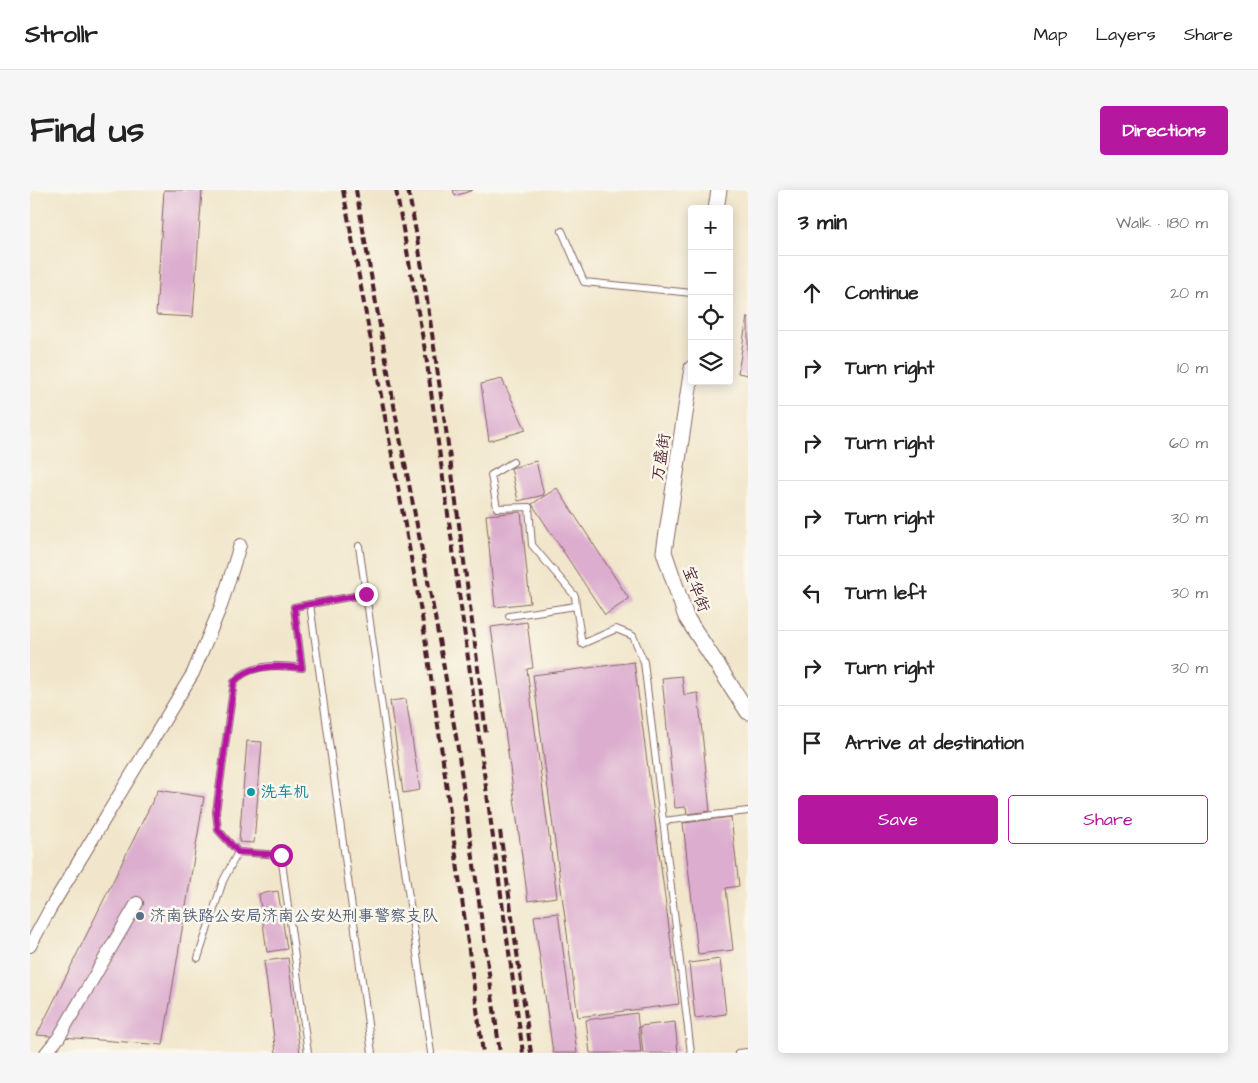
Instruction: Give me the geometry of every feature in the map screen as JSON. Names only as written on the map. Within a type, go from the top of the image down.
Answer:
[{"type":"street","points":[[716,205],[718,190]]},
{"type":"street","name":"万盛街","points":[[664,552],[689,385]]},
{"type":"street","points":[[30,946],[50,909],[193,673],[221,606],[240,545]]},
{"type":"street","name":"宝华街","points":[[664,552],[686,617],[748,712]]},
{"type":"street","points":[[46,1053],[59,1036],[137,903]]},
{"type":"lane","points":[[562,231],[584,282],[688,293]]},
{"type":"lane","points":[[513,462],[491,475],[497,508],[529,507],[532,545],[575,596],[582,644],[616,629],[633,636],[644,662],[691,1053]]},
{"type":"lane","points":[[359,546],[431,1053]]},
{"type":"lane","points":[[308,1053],[281,855],[238,852],[218,830],[216,812],[234,682],[241,674],[255,669],[269,667],[302,668],[294,607],[366,594]]},
{"type":"lane","points":[[310,604],[372,1053]]},
{"type":"lane","points":[[509,616],[576,606]]},
{"type":"lane","points":[[663,821],[748,811]]},
{"type":"lane","points":[[198,958],[223,881],[238,852]]},
{"type":"lane","points":[[738,1053],[748,1052]]},
{"type":"building","points":[[164,190],[202,190],[193,317],[156,315]]},
{"type":"building","points":[[453,190],[473,190],[455,196]]},
{"type":"building","points":[[748,317],[748,375],[738,373]]},
{"type":"building","points":[[502,379],[526,430],[489,441],[481,384]]},
{"type":"building","points":[[536,461],[544,495],[518,501],[511,468]]},
{"type":"building","points":[[557,488],[629,599],[605,615],[532,504]]},
{"type":"building","points":[[521,512],[530,603],[495,607],[486,515]]},
{"type":"building","points":[[527,622],[533,668],[527,669],[557,897],[528,901],[491,627]]},
{"type":"building","points":[[634,662],[679,1004],[578,1017],[533,675]]},
{"type":"building","points":[[682,676],[684,695],[698,693],[710,811],[687,814],[686,807],[675,808],[662,678]]},
{"type":"building","points":[[406,699],[420,790],[403,793],[390,701]]},
{"type":"building","name":"洗车机","points":[[247,741],[262,742],[254,843],[239,842]]},
{"type":"building","name":"济南铁路公安局济南公安处刑事警察支队","points":[[158,790],[204,797],[163,1045],[37,1035]]},
{"type":"building","points":[[731,817],[739,886],[726,888],[733,950],[698,954],[683,823]]},
{"type":"building","points":[[278,891],[287,949],[267,952],[259,894]]},
{"type":"building","points":[[558,913],[577,1053],[553,1053],[534,916]]},
{"type":"building","points":[[288,958],[300,1053],[276,1053],[264,961]]},
{"type":"building","points":[[720,959],[726,1014],[695,1018],[689,963]]},
{"type":"building","points":[[637,1013],[641,1053],[590,1053],[586,1020]]},
{"type":"building","points":[[675,1022],[678,1053],[643,1053],[640,1026]]},
{"type":"railway","points":[[343,190],[422,617],[483,1053]]},
{"type":"railway","points":[[356,190],[398,428],[457,742],[500,1053]]},
{"type":"railway","points":[[396,190],[426,356],[523,1053]]},
{"type":"railway","points":[[408,190],[424,280],[446,430],[486,734]]},
{"type":"railway","points":[[500,831],[531,1053]]},
{"type":"place","name":"洗车机","points":[[251,792]]},
{"type":"place","name":"济南铁路公安局济南公安处刑事警察支队","points":[[140,916]]},
{"type":"route","points":[[281,855],[238,852],[218,830],[216,812],[218,785],[234,682],[241,674],[255,669],[269,667],[302,668],[294,607],[366,594]]}]
